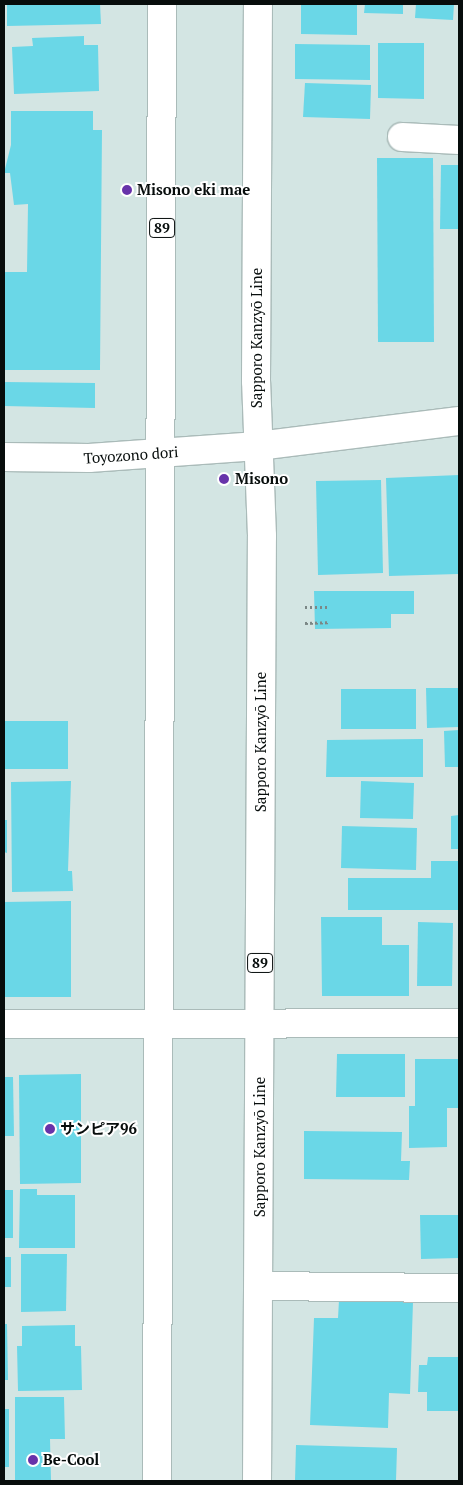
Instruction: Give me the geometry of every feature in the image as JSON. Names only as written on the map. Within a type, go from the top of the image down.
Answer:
[{"type":"main road","name":"89","points":[[157,1481],[162,453],[162,4]]},
{"type":"main road","name":"Sapporo Kanzyō Line","points":[[257,1481],[260,1286],[258,4]]},
{"type":"main road","points":[[402,138],[459,140]]},
{"type":"main road","name":"Toyozono dori","points":[[4,457],[89,458],[258,446],[459,422]]},
{"type":"main road","points":[[4,1024],[159,1022],[260,1027],[459,1023]]},
{"type":"main road","points":[[260,1286],[459,1288]]},
{"type":"path","points":[[305,607],[327,607]]},
{"type":"path","points":[[305,623],[328,622]]},
{"type":"building","points":[[7,4],[100,4],[101,24],[7,26]]},
{"type":"building","points":[[301,4],[357,4],[357,35],[301,34]]},
{"type":"building","points":[[365,4],[403,4],[403,14],[364,13]]},
{"type":"building","points":[[416,4],[454,4],[453,20],[415,18]]},
{"type":"building","points":[[84,36],[84,45],[98,45],[99,91],[14,94],[12,47],[33,46],[32,38]]},
{"type":"building","points":[[378,43],[424,43],[424,99],[378,98]]},
{"type":"building","points":[[295,44],[370,45],[370,80],[295,79]]},
{"type":"building","points":[[305,83],[371,85],[370,119],[303,117]]},
{"type":"building","points":[[11,111],[93,111],[93,130],[102,130],[100,370],[4,370],[4,272],[27,272],[28,204],[14,205],[10,173],[4,173],[11,145]]},
{"type":"building","points":[[377,158],[433,158],[434,342],[378,342]]},
{"type":"building","points":[[441,165],[459,165],[459,229],[440,229]]},
{"type":"building","points":[[4,382],[95,383],[95,408],[4,406]]},
{"type":"building","points":[[459,475],[458,574],[389,576],[386,478]]},
{"type":"building","points":[[381,480],[383,573],[318,575],[316,481]]},
{"type":"building","points":[[314,591],[414,591],[414,614],[391,614],[391,628],[315,629]]},
{"type":"building","points":[[426,688],[459,688],[459,727],[427,728]]},
{"type":"building","points":[[341,689],[416,689],[416,729],[341,729]]},
{"type":"building","points":[[4,721],[68,721],[68,769],[4,769]]},
{"type":"building","points":[[459,730],[459,767],[445,767],[444,731]]},
{"type":"building","points":[[423,739],[423,777],[326,777],[327,740]]},
{"type":"building","points":[[71,781],[68,871],[72,871],[73,891],[12,892],[11,782]]},
{"type":"building","points":[[361,781],[414,783],[413,819],[360,818]]},
{"type":"building","points":[[459,815],[459,849],[451,849],[451,816]]},
{"type":"building","points":[[4,820],[7,820],[7,853],[4,852]]},
{"type":"building","points":[[342,826],[417,828],[416,870],[341,868]]},
{"type":"building","points":[[431,861],[459,861],[459,910],[348,910],[348,878],[431,878]]},
{"type":"building","points":[[71,901],[71,997],[4,997],[4,902]]},
{"type":"building","points":[[321,917],[382,917],[382,945],[409,945],[409,996],[322,996]]},
{"type":"building","points":[[418,922],[453,923],[452,986],[417,986]]},
{"type":"building","points":[[337,1054],[405,1054],[405,1097],[336,1097]]},
{"type":"building","points":[[415,1059],[459,1059],[459,1108],[447,1108],[447,1147],[409,1148],[409,1106],[415,1106]]},
{"type":"building","name":"サンピア96","points":[[81,1074],[81,1183],[20,1184],[19,1075]]},
{"type":"building","points":[[4,1077],[13,1077],[14,1136],[4,1136]]},
{"type":"building","points":[[304,1131],[402,1132],[401,1161],[410,1161],[409,1180],[304,1179]]},
{"type":"building","points":[[20,1189],[37,1189],[37,1195],[75,1195],[75,1248],[19,1248]]},
{"type":"building","points":[[4,1190],[13,1190],[13,1238],[4,1238]]},
{"type":"building","points":[[420,1215],[459,1215],[459,1258],[421,1259]]},
{"type":"building","points":[[21,1254],[67,1254],[66,1311],[21,1312]]},
{"type":"building","points":[[4,1257],[11,1257],[11,1287],[4,1287]]},
{"type":"building","points":[[339,1300],[413,1302],[410,1394],[389,1393],[388,1428],[310,1425],[314,1318],[338,1318]]},
{"type":"building","points":[[4,1324],[7,1324],[8,1380],[4,1380]]},
{"type":"building","points":[[75,1325],[75,1346],[81,1346],[82,1390],[18,1391],[17,1346],[22,1346],[22,1326]]},
{"type":"building","points":[[428,1357],[459,1357],[459,1411],[427,1411],[427,1392],[418,1392],[419,1365],[427,1365]]},
{"type":"building","name":"Be-Cool","points":[[15,1397],[64,1397],[65,1439],[50,1439],[51,1481],[15,1481]]},
{"type":"building","points":[[4,1409],[9,1409],[9,1467],[4,1467]]},
{"type":"building","points":[[296,1445],[397,1448],[396,1481],[295,1481]]},
{"type":"place","name":"Misono eki mae","points":[[127,190]]},
{"type":"place","name":"Misono","points":[[224,479]]},
{"type":"place","name":"サンピア96","points":[[50,1129]]},
{"type":"place","name":"Be-Cool","points":[[33,1460]]}]
